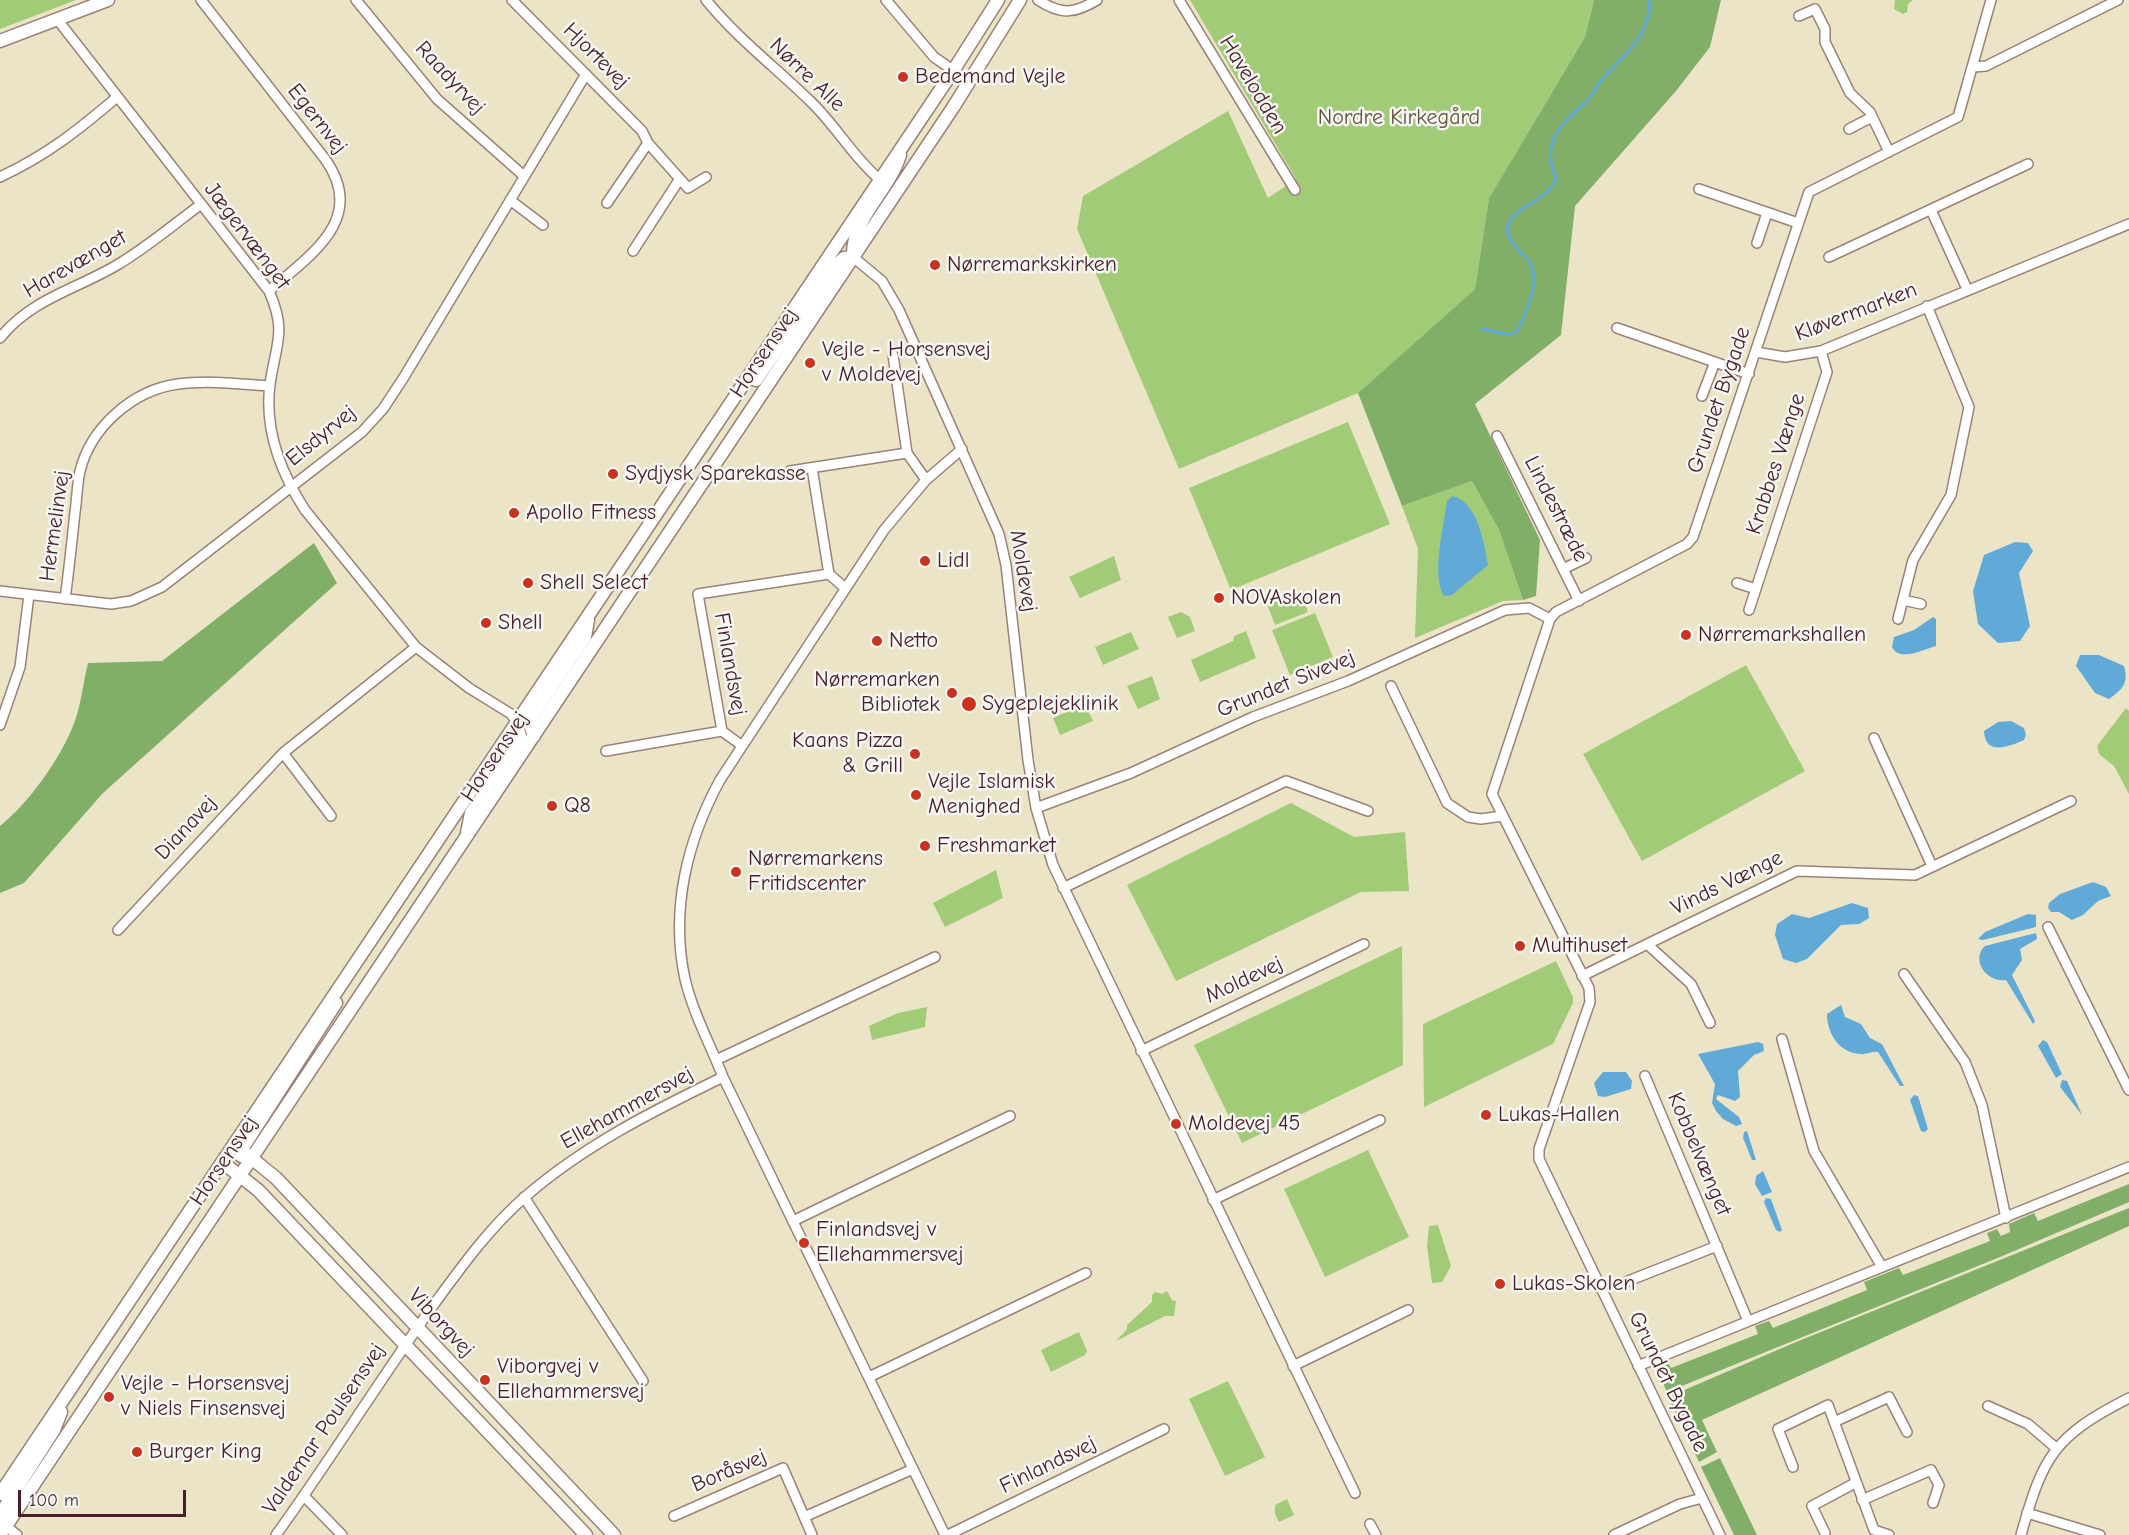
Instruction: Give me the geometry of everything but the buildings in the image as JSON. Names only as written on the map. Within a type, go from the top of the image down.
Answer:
[{"type":"main road","points":[[0,41],[108,0]]},
{"type":"main road","name":"Horsensvej","points":[[243,1150],[360,956],[953,71],[998,0]]},
{"type":"main road","name":"Horsensvej","points":[[0,1494],[222,1162],[243,1150],[465,840],[970,82],[1020,0]]},
{"type":"main road","points":[[714,428],[744,398],[832,269],[844,258],[853,257],[854,235],[895,173],[904,142]]},
{"type":"main road","points":[[534,736],[529,721],[585,638],[588,617]]},
{"type":"main road","points":[[465,840],[471,813],[521,739],[516,723]]},
{"type":"main road","points":[[240,1175],[243,1150]]},
{"type":"main road","name":"Viborgvej","points":[[243,1150],[276,1178],[614,1535]]},
{"type":"main road","name":"Viborgvej","points":[[222,1162],[258,1190],[586,1535]]},
{"type":"main road","name":"Horsensvej","points":[[2,1527],[240,1175]]},
{"type":"main road","points":[[2,1527],[6,1505],[54,1430],[68,1394]]},
{"type":"street","name":"Egernvej","points":[[201,0],[325,159],[332,169],[340,190],[339,212],[330,234],[269,291]]},
{"type":"street","name":"Raadyrvej","points":[[356,0],[437,99],[524,176]]},
{"type":"street","name":"Hjortevej","points":[[512,0],[642,130],[648,143],[679,180]]},
{"type":"street","name":"Nørre Alle","points":[[706,0],[740,38],[816,107],[865,167],[879,179]]},
{"type":"street","points":[[886,0],[934,57],[970,82]]},
{"type":"street","points":[[1038,0],[1053,10],[1068,14],[1097,0]]},
{"type":"street","name":"Havelodden","points":[[1179,0],[1295,190]]},
{"type":"street","name":"Grundet Bygade","points":[[1720,1535],[1539,1159],[1539,1149],[1590,1002],[1589,988],[1492,794],[1550,619],[1556,612],[1678,549],[1693,537],[1809,192],[1958,117],[1991,0]]},
{"type":"street","points":[[1973,68],[1986,66],[2118,0]]},
{"type":"street","points":[[1799,16],[1815,9],[1825,28],[1825,42],[1850,93],[1872,117],[1889,152]]},
{"type":"street","name":"Jægervænget","points":[[57,19],[116,98],[269,291],[279,313],[281,328],[270,386],[269,413],[274,448],[289,486],[322,532],[416,647],[469,687],[511,714],[516,723],[534,736]]},
{"type":"street","name":"Elsdyrvej","points":[[0,591],[111,604],[131,601],[154,591],[362,432],[383,408],[427,340],[586,74]]},
{"type":"street","points":[[0,177],[57,147],[116,98]]},
{"type":"street","points":[[1849,129],[1872,117]]},
{"type":"street","points":[[607,203],[648,143]]},
{"type":"street","points":[[1829,257],[2028,164]]},
{"type":"street","points":[[633,251],[679,180],[688,188],[706,177]]},
{"type":"street","points":[[1699,189],[1798,223]]},
{"type":"street","points":[[510,200],[543,225]]},
{"type":"street","name":"Harevænget","points":[[0,338],[35,307],[60,291],[116,266],[200,204]]},
{"type":"street","points":[[1931,210],[1967,289]]},
{"type":"street","points":[[1757,243],[1767,213]]},
{"type":"street","name":"Kløvermarken","points":[[1756,352],[1785,357],[1821,351],[2129,224]]},
{"type":"street","name":"Moldevej","points":[[853,257],[882,281],[899,310],[996,524],[1006,565],[1022,718],[1036,808],[1063,888],[1355,1493]]},
{"type":"street","points":[[1898,619],[1912,560],[1951,495],[1969,407],[1928,306]]},
{"type":"street","points":[[1617,328],[1749,374]]},
{"type":"street","name":"Krabbes Vænge","points":[[1749,610],[1827,372],[1821,351]]},
{"type":"street","points":[[893,355],[907,453],[926,480]]},
{"type":"street","points":[[1702,396],[1715,362]]},
{"type":"street","name":"Hermelinvej","points":[[65,599],[80,471],[90,446],[106,423],[134,400],[150,392],[177,384],[204,382],[270,386]]},
{"type":"street","name":"Lindestræde","points":[[1497,436],[1579,601]]},
{"type":"street","name":"Finlandsvej","points":[[962,449],[926,480],[884,530],[741,745],[702,813],[683,874],[680,937],[685,978],[699,1023],[723,1077],[946,1535],[1164,1429]]},
{"type":"street","points":[[790,471],[907,453]]},
{"type":"street","points":[[812,468],[829,574],[845,588]]},
{"type":"street","points":[[1563,569],[1586,558]]},
{"type":"street","name":"Finlandsvej","points":[[741,745],[722,731],[698,594],[829,574]]},
{"type":"street","points":[[1737,583],[1756,589]]},
{"type":"street","points":[[0,725],[20,667],[30,595]]},
{"type":"street","points":[[1903,600],[1921,604]]},
{"type":"street","name":"Grundet Sivevej","points":[[1036,808],[1131,773],[1253,717],[1348,681],[1505,610],[1529,608],[1550,619]]},
{"type":"street","name":"Dianavej","points":[[118,930],[283,753],[416,647]]},
{"type":"street","points":[[1391,686],[1446,803],[1468,817],[1481,819],[1502,816]]},
{"type":"street","name":"Finlandsvej","points":[[606,752],[722,731]]},
{"type":"street","points":[[1874,738],[1932,866]]},
{"type":"street","points":[[283,753],[330,816]]},
{"type":"street","points":[[1063,888],[1286,781],[1368,811]]},
{"type":"street","name":"Vinds Vænge","points":[[1582,976],[1797,871],[1915,875],[2071,801]]},
{"type":"street","points":[[2048,927],[2129,1090]]},
{"type":"street","name":"Moldevej","points":[[1141,1051],[1364,944]]},
{"type":"street","points":[[1647,944],[1690,984],[1710,1023]]},
{"type":"street","points":[[716,1060],[935,957]]},
{"type":"street","points":[[1905,974],[1965,1062],[1982,1105],[2006,1218]]},
{"type":"street","points":[[1782,1039],[1814,1151],[1882,1267]]},
{"type":"street","name":"Kobbelvænget","points":[[1645,1076],[1748,1321]]},
{"type":"street","name":"Ellehammersvej","points":[[416,1328],[472,1252],[524,1197],[578,1155],[640,1118],[723,1077]]},
{"type":"street","points":[[793,1221],[1010,1116]]},
{"type":"street","points":[[1213,1200],[1380,1120]]},
{"type":"street","points":[[1638,1366],[2129,1167]]},
{"type":"street","points":[[524,1197],[643,1381]]},
{"type":"street","name":"Kobbelvænget","points":[[1628,1281],[1717,1246]]},
{"type":"street","points":[[869,1377],[1086,1273]]},
{"type":"street","points":[[1293,1366],[1408,1310]]},
{"type":"street","name":"Valdemar Poulsensvej","points":[[276,1535],[416,1328]]},
{"type":"street","points":[[1834,1422],[1889,1397],[1907,1432]]},
{"type":"street","points":[[2021,1535],[2039,1478],[2055,1448],[2094,1416],[2129,1398]]},
{"type":"street","points":[[1793,1467],[1778,1429],[1828,1405],[1874,1532],[1889,1535]]},
{"type":"street","points":[[1988,1406],[2028,1424],[2055,1448]]},
{"type":"street","name":"Boråsvej","points":[[674,1516],[783,1468],[812,1535]]},
{"type":"street","points":[[804,1517],[913,1469]]},
{"type":"street","points":[[1862,1500],[1931,1470],[1939,1485],[1933,1503]]},
{"type":"street","points":[[1825,1533],[1812,1506],[1855,1483]]},
{"type":"street","points":[[304,1496],[342,1535]]},
{"type":"street","points":[[1614,1535],[1680,1504],[1702,1498]]},
{"type":"street","points":[[2027,1513],[2100,1535]]},
{"type":"street","points":[[1370,1524],[1376,1535]]},
{"type":"street","points":[[2,1527],[17,1535]]},
{"type":"green space","points":[[0,0],[76,0],[0,29]]},
{"type":"green space","name":"Nordre Kirkegård","points":[[1190,0],[1594,0],[1585,37],[1489,198],[1475,289],[1358,393],[1179,469],[1077,229],[1083,196],[1228,111],[1268,198],[1296,179]]},
{"type":"green space","points":[[1594,0],[1721,0],[1710,47],[1676,91],[1575,206],[1561,335],[1475,404],[1540,540],[1536,596],[1523,600],[1499,530],[1472,481],[1402,506],[1358,393],[1475,289],[1489,198],[1585,37]]},
{"type":"green space","points":[[1895,0],[1913,0],[1908,4],[1907,12],[1903,14],[1894,9]]},
{"type":"green space","points":[[1348,422],[1390,524],[1231,590],[1189,488]]},
{"type":"green space","points":[[1472,481],[1499,530],[1523,600],[1503,601],[1415,638],[1418,549],[1402,506]]},
{"type":"green space","points":[[314,543],[337,583],[103,793],[24,883],[0,893],[0,826],[32,793],[60,752],[76,719],[88,663],[162,661]]},
{"type":"green space","points":[[1114,556],[1121,580],[1080,598],[1069,577]]},
{"type":"green space","points":[[1300,591],[1308,612],[1275,625],[1267,604]]},
{"type":"green space","points":[[1181,612],[1190,617],[1195,631],[1177,638],[1168,617]]},
{"type":"green space","points":[[1315,613],[1333,657],[1290,675],[1272,630]]},
{"type":"green space","points":[[1246,631],[1256,658],[1200,682],[1191,660],[1233,641],[1234,636]]},
{"type":"green space","points":[[1131,632],[1139,649],[1103,665],[1095,647]]},
{"type":"green space","points":[[1746,665],[1805,771],[1642,861],[1583,754]]},
{"type":"green space","points":[[1152,676],[1160,699],[1138,709],[1127,686]]},
{"type":"green space","points":[[1085,704],[1093,721],[1060,735],[1053,718]]},
{"type":"green space","points":[[2126,708],[2129,711],[2129,794],[2114,766],[2099,754],[2097,746]]},
{"type":"green space","points":[[1291,803],[1354,837],[1405,832],[1409,891],[1361,892],[1176,981],[1127,885]]},
{"type":"green space","points":[[996,870],[1003,898],[945,927],[933,903]]},
{"type":"green space","points":[[1402,946],[1403,1065],[1242,1143],[1194,1045]]},
{"type":"green space","points":[[1556,961],[1573,997],[1573,1003],[1553,1044],[1424,1107],[1423,1024]]},
{"type":"green space","points":[[927,1007],[925,1027],[872,1040],[869,1026],[898,1013]]},
{"type":"green space","points":[[1368,1150],[1409,1237],[1325,1277],[1284,1189]]},
{"type":"green space","points":[[2129,1184],[2129,1202],[2000,1257],[1667,1392],[1658,1372],[1660,1366],[1668,1363],[1671,1368],[1758,1334],[1755,1326],[1769,1321],[1773,1328],[1867,1290],[1864,1282],[1899,1268],[1903,1275],[1990,1241],[1987,1233],[1997,1229],[2001,1236],[2010,1232],[2009,1224],[2034,1213],[2038,1221]]},
{"type":"green space","points":[[2129,1208],[2129,1226],[1702,1420],[1717,1452],[1699,1462],[1668,1397],[1796,1342]]},
{"type":"green space","points":[[1438,1225],[1451,1266],[1442,1282],[1432,1283],[1427,1246],[1429,1226]]},
{"type":"green space","points":[[1167,1291],[1172,1300],[1176,1301],[1174,1316],[1165,1316],[1116,1341],[1127,1329],[1127,1325],[1152,1302],[1152,1295],[1155,1292],[1162,1294]]},
{"type":"green space","points":[[1079,1332],[1087,1351],[1085,1355],[1051,1372],[1041,1350]]},
{"type":"green space","points":[[1228,1381],[1265,1457],[1225,1476],[1189,1399]]},
{"type":"green space","points":[[1720,1458],[1757,1535],[1734,1535],[1701,1467]]},
{"type":"green space","points":[[1287,1499],[1294,1515],[1279,1522],[1275,1514],[1275,1505]]},
{"type":"water","points":[[1453,496],[1462,500],[1474,515],[1482,535],[1488,565],[1452,595],[1444,596],[1440,587],[1438,563],[1447,501]]},
{"type":"water","points":[[2015,542],[2028,543],[2033,551],[2019,573],[2030,626],[2020,641],[1998,643],[1978,624],[1973,591],[1984,555]]},
{"type":"water","points":[[1933,617],[1936,619],[1936,646],[1912,654],[1900,654],[1895,651],[1892,647],[1894,637],[1914,630]]},
{"type":"water","points":[[2080,655],[2099,655],[2124,666],[2126,677],[2121,689],[2109,699],[2095,693],[2076,666]]},
{"type":"water","points":[[2011,721],[2024,728],[2026,735],[2024,740],[1998,748],[1988,744],[1984,731],[1998,722]]},
{"type":"water","points":[[2093,882],[2106,887],[2111,896],[2098,901],[2083,915],[2072,920],[2059,912],[2051,912],[2048,908],[2049,903],[2060,894]]},
{"type":"water","points":[[1852,903],[1868,908],[1869,918],[1859,924],[1841,925],[1807,959],[1796,963],[1783,959],[1775,935],[1777,924],[1792,914],[1809,918]]},
{"type":"water","points":[[2028,914],[2036,915],[2036,927],[1983,940],[1978,939],[1985,932]]},
{"type":"water","points":[[2036,933],[2037,939],[2020,949],[2022,960],[2012,975],[2035,1021],[2033,1024],[2006,980],[1999,980],[1987,974],[1979,958],[1985,946]]},
{"type":"water","points":[[1841,1005],[1845,1017],[1861,1024],[1870,1038],[1882,1044],[1904,1086],[1900,1086],[1878,1052],[1853,1053],[1836,1041],[1829,1028],[1827,1014]]},
{"type":"water","points":[[2043,1040],[2047,1042],[2062,1074],[2056,1078],[2038,1046]]},
{"type":"water","points":[[1758,1042],[1763,1044],[1764,1051],[1754,1055],[1738,1071],[1740,1097],[1735,1101],[1718,1095],[1716,1099],[1739,1117],[1742,1124],[1736,1126],[1723,1119],[1716,1111],[1712,1103],[1715,1084],[1698,1054]]},
{"type":"water","points":[[1603,1072],[1626,1072],[1632,1081],[1631,1089],[1605,1097],[1598,1096],[1594,1083]]},
{"type":"water","points":[[2062,1080],[2067,1081],[2082,1115],[2060,1087]]},
{"type":"water","points":[[1914,1095],[1918,1096],[1928,1129],[1925,1132],[1921,1131],[1910,1100]]},
{"type":"water","points":[[1747,1131],[1756,1160],[1752,1160],[1743,1138],[1744,1132]]},
{"type":"water","points":[[1763,1171],[1772,1192],[1762,1196],[1755,1184],[1756,1176]]},
{"type":"water","points":[[1766,1198],[1771,1199],[1782,1230],[1780,1232],[1776,1230],[1764,1202]]},
{"type":"waterway","points":[[1482,329],[1511,335],[1517,331],[1533,291],[1534,277],[1531,266],[1509,237],[1507,226],[1518,212],[1546,193],[1551,186],[1556,178],[1550,153],[1552,142],[1570,116],[1588,100],[1599,83],[1634,45],[1649,14],[1650,0]]},
{"type":"place","name":"Bedemand Vejle","points":[[903,77]]},
{"type":"place","name":"Nørremarkskirken","points":[[935,265]]},
{"type":"place","name":"Vejle - Horsensvej v Moldevej","points":[[810,363]]},
{"type":"place","name":"Sydjysk Sparekasse","points":[[613,474]]},
{"type":"place","name":"Apollo Fitness","points":[[514,513]]},
{"type":"place","name":"Lidl","points":[[925,561]]},
{"type":"place","name":"Shell Select","points":[[528,583]]},
{"type":"place","name":"NOVAskolen","points":[[1219,598]]},
{"type":"place","name":"Shell","points":[[486,623]]},
{"type":"place","name":"Nørremarkshallen","points":[[1686,635]]},
{"type":"place","name":"Netto","points":[[877,641]]},
{"type":"place","name":"Nørremarken Bibliotek","points":[[952,693]]},
{"type":"place","name":"Sygeplejeklinik","points":[[969,704]]},
{"type":"place","name":"Kaans Pizza & Grill","points":[[915,754]]},
{"type":"place","name":"Vejle Islamisk Menighed","points":[[916,795]]},
{"type":"place","name":"Q8","points":[[552,806]]},
{"type":"place","name":"Freshmarket","points":[[925,846]]},
{"type":"place","name":"Nørremarkens Fritidscenter","points":[[736,872]]},
{"type":"place","name":"Multihuset","points":[[1520,946]]},
{"type":"place","name":"Lukas-Hallen","points":[[1486,1115]]},
{"type":"place","name":"Moldevej 45","points":[[1176,1124]]},
{"type":"place","name":"Finlandsvej v Ellehammersvej","points":[[804,1243]]},
{"type":"place","name":"Lukas-Skolen","points":[[1500,1284]]},
{"type":"place","name":"Viborgvej v Ellehammersvej","points":[[485,1380]]},
{"type":"place","name":"Vejle - Horsensvej v Niels Finsensvej","points":[[109,1397]]},
{"type":"place","name":"Burger King","points":[[137,1452]]}]
